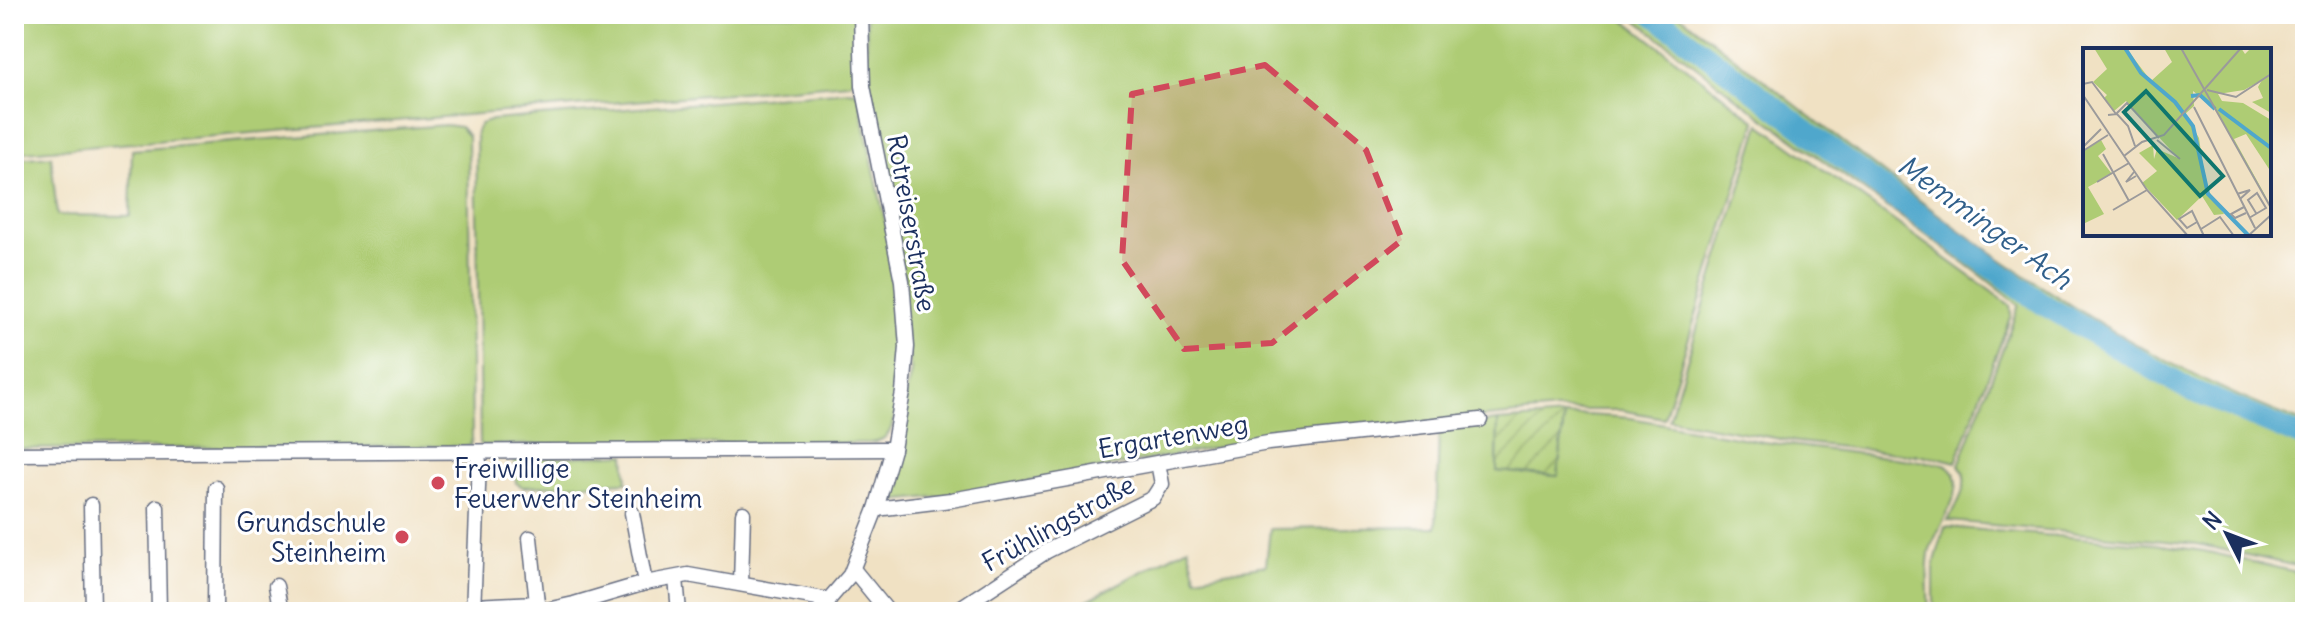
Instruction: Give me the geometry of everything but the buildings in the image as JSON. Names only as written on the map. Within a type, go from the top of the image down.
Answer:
[{"type":"street","name":"Rotreiserstraße","points":[[818,612],[842,587],[853,569],[876,509],[893,449],[903,392],[907,328],[902,281],[863,86],[861,14]]},
{"type":"street","name":"Ergartenweg","points":[[876,509],[965,498],[1293,440],[1480,420]]},
{"type":"street","points":[[14,454],[893,449]]},
{"type":"street","points":[[476,452],[479,462],[473,609],[537,603]]},
{"type":"street","name":"Frühlingstraße","points":[[954,612],[1047,551],[1153,498],[1162,484],[1158,463]]},
{"type":"street","points":[[215,612],[216,488]]},
{"type":"street","points":[[91,505],[93,612]]},
{"type":"street","points":[[157,507],[159,612]]},
{"type":"street","points":[[632,513],[645,583]]},
{"type":"street","points":[[741,584],[743,513]]},
{"type":"street","points":[[530,538],[538,612],[576,608],[645,583],[688,575],[829,600]]},
{"type":"street","points":[[853,569],[888,612]]},
{"type":"street","points":[[676,578],[679,612]]},
{"type":"street","points":[[276,586],[281,612]]},
{"type":"highlighted area","points":[[1265,65],[1366,150],[1402,240],[1272,343],[1184,349],[1122,260],[1132,94]]},
{"type":"green space","points":[[14,14],[855,14],[857,77],[849,83],[14,153]]},
{"type":"green space","points":[[866,14],[1617,14],[1756,121],[1664,418],[1620,410],[1557,410],[1263,439],[955,495],[890,501],[885,495],[911,371],[868,76]]},
{"type":"green space","points":[[1629,14],[1678,14],[1902,187],[2055,295],[2135,344],[2218,387],[2305,423],[2305,568],[2197,544],[1948,521],[1964,486],[1959,465],[2019,305],[1738,99]]},
{"type":"green space","points":[[856,92],[859,96],[898,293],[901,361],[893,421],[886,436],[870,443],[480,445],[476,131],[480,124],[492,120]]},
{"type":"green space","points":[[1760,124],[2010,305],[2011,315],[1956,462],[1797,442],[1669,419]]},
{"type":"green space","points":[[446,125],[460,127],[468,136],[470,446],[14,449],[14,159],[51,156],[57,215],[130,216],[132,150]]},
{"type":"green space","points":[[1564,416],[1631,418],[1764,442],[1944,464],[1953,471],[1957,481],[1956,492],[1929,554],[1929,612],[1065,612],[1188,547],[1196,577],[1266,565],[1270,529],[1436,527],[1439,428],[1498,421],[1497,471],[1558,476]]},
{"type":"green space","points":[[1564,416],[1558,476],[1497,471],[1498,421]]},
{"type":"green space","points":[[625,454],[627,482],[523,487],[516,483],[514,460]]},
{"type":"green space","points":[[1945,527],[2155,544],[2204,551],[2305,574],[2305,612],[1934,612],[1934,565]]},
{"type":"waterway","name":"Memminger Ach","points":[[1653,14],[1891,195],[2043,304],[2186,388],[2305,438]]},
{"type":"place","name":"Freiwillige Feuerwehr Steinheim","points":[[438,483]]},
{"type":"place","name":"Grundschule Steinheim","points":[[402,537]]}]
